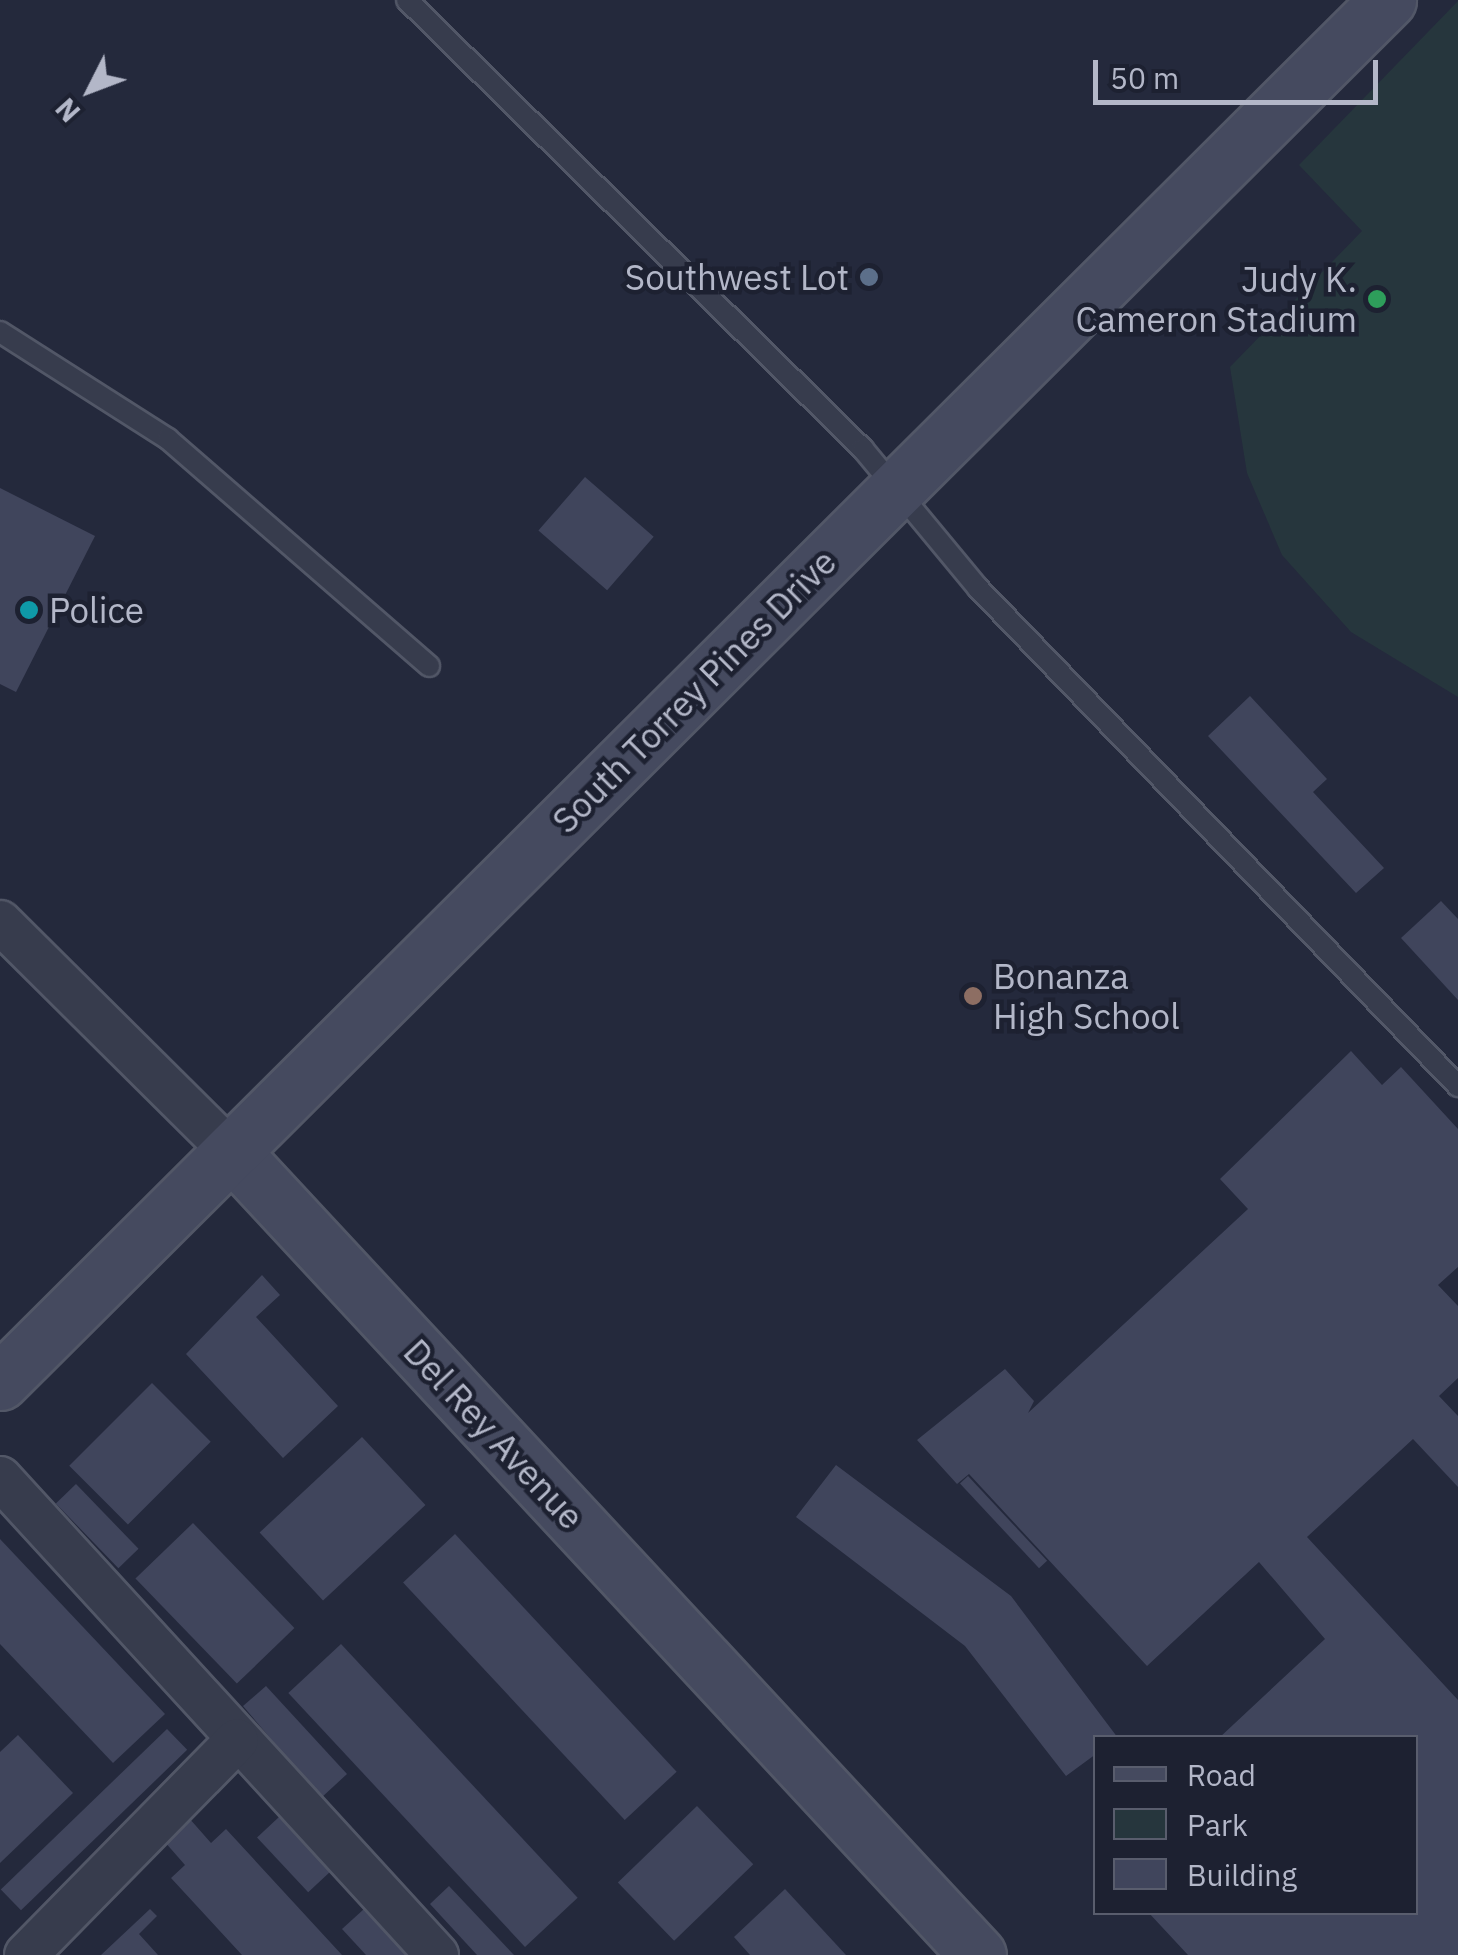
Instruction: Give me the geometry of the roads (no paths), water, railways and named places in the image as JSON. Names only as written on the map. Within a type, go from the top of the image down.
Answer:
[{"type":"main road","name":"South Torrey Pines Drive","points":[[0,1382],[1388,0]]},
{"type":"main road","name":"Del Rey Avenue","points":[[232,1152],[978,1955]]},
{"type":"street","name":"Del Rey Avenue","points":[[0,922],[232,1152]]},
{"type":"street","points":[[0,1478],[437,1955]]},
{"type":"street","points":[[26,1955],[237,1740]]},
{"type":"lane","points":[[408,0],[863,450],[1063,678],[1458,1086]]},
{"type":"lane","points":[[0,332],[168,439],[429,666]]},
{"type":"place","name":"Southwest Lot","points":[[869,277]]},
{"type":"place","name":"Judy K. Cameron Stadium","points":[[1377,299]]},
{"type":"place","name":"Police","points":[[29,610]]},
{"type":"place","name":"Bonanza High School","points":[[973,996]]}]
